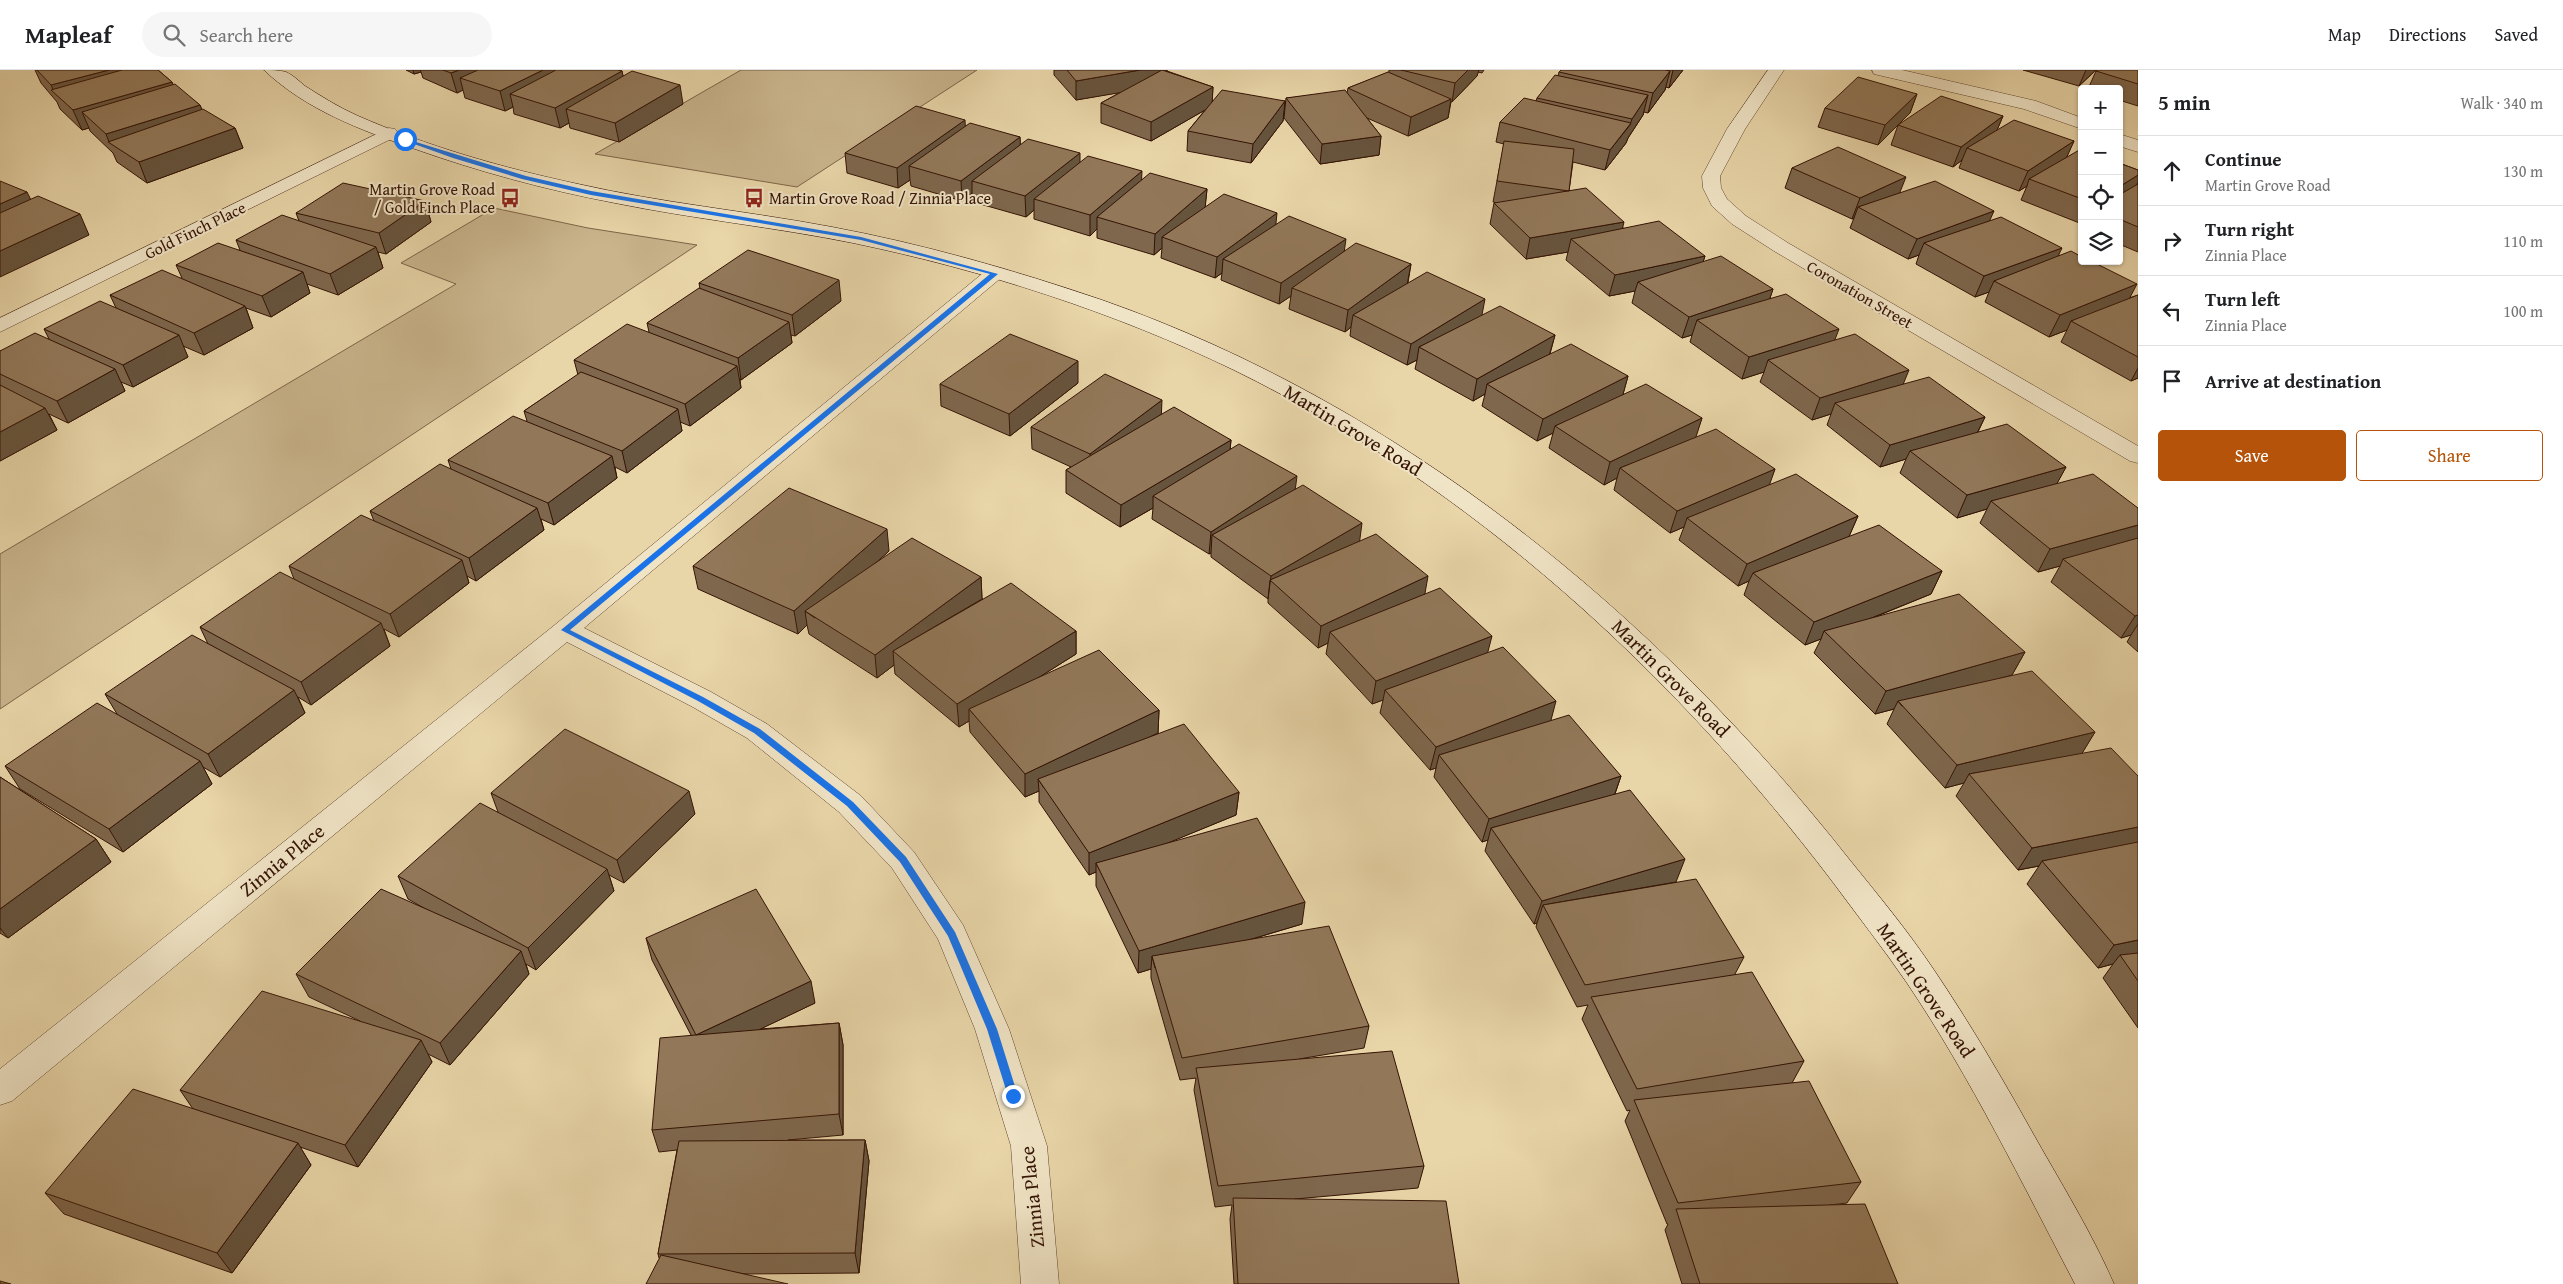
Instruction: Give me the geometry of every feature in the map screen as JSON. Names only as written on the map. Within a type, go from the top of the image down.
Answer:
[{"type":"street","name":"Martin Grove Road","points":[[272,70],[317,101],[351,119],[455,157],[534,180],[650,204],[861,239],[995,274],[1083,301],[1139,322],[1286,388],[1371,438],[1446,486],[1540,556],[1625,631],[1714,718],[1774,786],[1834,859],[1921,977],[1988,1083],[2095,1284]]},
{"type":"street","name":"Coronation Street","points":[[1776,70],[1736,129],[1711,176],[1712,188],[1718,202],[1739,220],[1781,247],[2138,456]]},
{"type":"street","points":[[1880,70],[2030,105],[2078,123]]},
{"type":"street","name":"Gold Finch Place","points":[[0,326],[389,133]]},
{"type":"street","points":[[2123,141],[2138,147]]},
{"type":"street","name":"Zinnia Place","points":[[0,1090],[564,630],[995,274]]},
{"type":"street","name":"Zinnia Place","points":[[564,630],[700,699],[757,731],[850,804],[903,860],[952,934],[992,1029],[1029,1146],[1040,1284]]},
{"type":"shaded area","points":[[741,70],[977,70],[797,187],[595,154]]},
{"type":"shaded area","points":[[494,208],[588,228],[697,245],[0,709],[0,554],[456,284],[401,263]]},
{"type":"building","points":[[37,70],[109,70],[51,85]]},
{"type":"building","points":[[122,70],[158,70],[172,82],[73,110],[51,90]]},
{"type":"building","points":[[443,70],[459,70],[451,73]]},
{"type":"building","points":[[478,70],[543,70],[500,91],[460,78]]},
{"type":"building","points":[[556,70],[622,71],[555,108],[510,94]]},
{"type":"building","points":[[1067,70],[1140,70],[1076,81]]},
{"type":"building","points":[[1162,70],[1213,87],[1151,122],[1101,103]]},
{"type":"building","points":[[1401,70],[1468,70],[1455,83]]},
{"type":"building","points":[[1561,70],[1670,71],[1653,93],[1559,72]]},
{"type":"building","points":[[2138,70],[2138,84],[2096,71]]},
{"type":"building","points":[[632,71],[680,85],[615,123],[566,109]]},
{"type":"building","points":[[1388,72],[1451,99],[1411,117],[1348,88]]},
{"type":"building","points":[[1555,75],[1648,95],[1632,119],[1537,98]]},
{"type":"building","points":[[1858,77],[1917,94],[1885,125],[1825,108]]},
{"type":"building","points":[[175,84],[200,105],[106,134],[82,112]]},
{"type":"building","points":[[1222,90],[1285,101],[1253,144],[1188,131]]},
{"type":"building","points":[[1345,90],[1381,136],[1322,144],[1286,98]]},
{"type":"building","points":[[1941,96],[2003,116],[1961,147],[1898,125]]},
{"type":"building","points":[[1524,98],[1631,123],[1610,150],[1500,122]]},
{"type":"building","points":[[916,106],[965,120],[897,168],[845,153]]},
{"type":"building","points":[[203,109],[235,128],[139,162],[108,142]]},
{"type":"building","points":[[2014,120],[2074,141],[2028,171],[1967,148]]},
{"type":"building","points":[[970,123],[1020,137],[961,181],[909,166]]},
{"type":"building","points":[[1028,139],[1080,153],[1025,196],[972,181]]},
{"type":"building","points":[[1504,141],[1574,149],[1569,191],[1497,181]]},
{"type":"building","points":[[1838,147],[1906,177],[1860,198],[1792,168]]},
{"type":"building","points":[[2078,151],[2078,197],[2029,179]]},
{"type":"building","points":[[1088,156],[1142,171],[1090,215],[1034,199]]},
{"type":"building","points":[[2123,164],[2138,170],[2138,175],[2123,184]]},
{"type":"building","points":[[1150,173],[1207,189],[1155,234],[1097,217]]},
{"type":"building","points":[[0,181],[27,192],[0,204]]},
{"type":"building","points":[[1935,181],[1994,211],[1917,239],[1858,207]]},
{"type":"building","points":[[343,183],[425,201],[379,233],[296,213]]},
{"type":"building","points":[[2138,184],[2138,227],[2123,221],[2123,193]]},
{"type":"building","points":[[1586,188],[1624,222],[1530,238],[1494,203]]},
{"type":"building","points":[[1224,194],[1277,213],[1217,257],[1162,237]]},
{"type":"building","points":[[38,196],[80,214],[0,251],[0,213]]},
{"type":"building","points":[[282,215],[376,247],[330,274],[236,240]]},
{"type":"building","points":[[1289,216],[1346,239],[1281,283],[1223,259]]},
{"type":"building","points":[[2001,217],[2062,248],[1984,276],[1924,243]]},
{"type":"building","points":[[1659,221],[1705,256],[1615,275],[1571,239]]},
{"type":"building","points":[[218,243],[303,272],[262,296],[176,265]]},
{"type":"building","points":[[1356,243],[1411,264],[1348,310],[1292,288]]},
{"type":"building","points":[[748,250],[839,280],[792,315],[699,283]]},
{"type":"building","points":[[2071,251],[2078,255],[2078,265],[2099,265],[2137,284],[2060,315],[1994,281]]},
{"type":"building","points":[[1721,256],[1773,289],[1689,317],[1638,282]]},
{"type":"building","points":[[162,270],[245,306],[194,333],[110,295]]},
{"type":"building","points":[[1427,272],[1485,299],[1411,344],[1353,315]]},
{"type":"building","points":[[699,288],[789,322],[738,358],[647,323]]},
{"type":"building","points":[[1786,294],[1839,329],[1749,357],[1697,320]]},
{"type":"building","points":[[2138,295],[2138,357],[2071,321]]},
{"type":"building","points":[[100,301],[179,335],[123,365],[44,329]]},
{"type":"building","points":[[1500,306],[1555,335],[1477,379],[1419,347]]},
{"type":"building","points":[[627,324],[737,366],[685,404],[574,360]]},
{"type":"building","points":[[35,333],[115,369],[57,401],[0,374],[0,351]]},
{"type":"building","points":[[1010,334],[1078,361],[1009,414],[940,384]]},
{"type":"building","points":[[1855,334],[1909,370],[1820,398],[1768,360]]},
{"type":"building","points":[[1571,344],[1628,376],[1543,419],[1487,384]]},
{"type":"building","points":[[581,372],[678,409],[622,451],[524,411]]},
{"type":"building","points":[[1105,374],[1162,400],[1090,454],[1031,427]]},
{"type":"building","points":[[1929,377],[1985,417],[1890,445],[1835,403]]},
{"type":"building","points":[[1646,384],[1702,418],[1610,462],[1555,426]]},
{"type":"building","points":[[0,385],[45,408],[0,432]]},
{"type":"building","points":[[1174,407],[1231,440],[1121,505],[1066,470]]},
{"type":"building","points":[[513,416],[612,456],[548,503],[448,460]]},
{"type":"building","points":[[2007,424],[2066,467],[1967,495],[1910,451]]},
{"type":"building","points":[[1716,429],[1775,469],[1677,511],[1620,468]]},
{"type":"building","points":[[1239,444],[1297,476],[1211,532],[1153,496]]},
{"type":"building","points":[[440,464],[537,508],[469,558],[370,511]]},
{"type":"building","points":[[1796,474],[1858,516],[1747,564],[1687,518]]},
{"type":"building","points":[[2093,474],[2138,508],[2138,525],[2050,549],[1991,501]]},
{"type":"building","points":[[1303,485],[1362,523],[1271,576],[1212,535]]},
{"type":"building","points":[[789,488],[887,529],[794,611],[693,566]]},
{"type":"building","points":[[361,515],[462,560],[390,614],[289,566]]},
{"type":"building","points":[[1879,525],[1942,571],[1814,622],[1753,573]]},
{"type":"building","points":[[1376,534],[1428,576],[1321,626],[1270,580]]},
{"type":"building","points":[[912,538],[981,577],[875,655],[805,611]]},
{"type":"building","points":[[2138,538],[2138,615],[2135,616],[2063,559]]},
{"type":"building","points":[[280,572],[381,623],[301,682],[200,627]]},
{"type":"building","points":[[1011,583],[1076,631],[957,704],[893,651]]},
{"type":"building","points":[[1440,588],[1492,636],[1376,681],[1330,632]]},
{"type":"building","points":[[1959,594],[2025,652],[1886,691],[1824,631]]},
{"type":"building","points":[[192,635],[294,690],[208,754],[105,694]]},
{"type":"building","points":[[1503,647],[1556,701],[1436,747],[1385,690]]},
{"type":"building","points":[[1099,650],[1159,710],[1025,774],[969,709]]},
{"type":"building","points":[[2032,671],[2095,732],[1957,765],[1898,701]]},
{"type":"building","points":[[97,703],[200,761],[109,829],[5,766]]},
{"type":"building","points":[[1569,715],[1621,776],[1489,819],[1439,755]]},
{"type":"building","points":[[1184,724],[1239,792],[1089,853],[1038,779]]},
{"type":"building","points":[[565,729],[689,791],[617,860],[491,793]]},
{"type":"building","points":[[2111,748],[2138,776],[2138,827],[2032,848],[1969,774]]},
{"type":"building","points":[[0,777],[96,839],[0,909]]},
{"type":"building","points":[[1630,790],[1685,859],[1542,901],[1491,828]]},
{"type":"building","points":[[480,803],[607,869],[528,948],[398,876]]},
{"type":"building","points":[[1257,818],[1305,902],[1139,951],[1096,863]]},
{"type":"building","points":[[2138,842],[2138,940],[2114,945],[2042,861]]},
{"type":"building","points":[[1696,879],[1744,957],[1585,985],[1543,905]]},
{"type":"building","points":[[381,889],[521,951],[440,1043],[296,974]]},
{"type":"building","points":[[756,889],[811,981],[696,1035],[646,938]]},
{"type":"building","points":[[1329,926],[1369,1026],[1182,1058],[1152,956]]},
{"type":"building","points":[[2138,953],[2138,981],[2120,955]]},
{"type":"building","points":[[1752,972],[1804,1061],[1637,1089],[1591,997]]},
{"type":"building","points":[[262,991],[421,1040],[345,1145],[180,1090]]},
{"type":"building","points":[[839,1023],[839,1114],[652,1130],[660,1038]]},
{"type":"building","points":[[1392,1051],[1424,1166],[1218,1186],[1196,1068]]},
{"type":"building","points":[[1809,1081],[1861,1182],[1678,1203],[1634,1100]]},
{"type":"building","points":[[133,1089],[298,1143],[217,1253],[45,1193]]},
{"type":"building","points":[[865,1140],[855,1253],[658,1254],[679,1141]]},
{"type":"building","points":[[1233,1198],[1446,1201],[1459,1284],[1238,1284]]},
{"type":"building","points":[[1865,1204],[1898,1284],[1700,1284],[1676,1209]]},
{"type":"building","points":[[661,1255],[788,1284],[646,1284]]},
{"type":"building","points":[[0,1281],[11,1284],[0,1284]]},
{"type":"place","name":"Martin Grove Road / Gold Finch Place","points":[[510,198]]},
{"type":"place","name":"Martin Grove Road / Zinnia Place","points":[[754,198]]},
{"type":"route","points":[[405,139],[455,157],[524,178],[650,204],[776,223],[861,239],[934,256],[995,274],[953,306],[564,630],[700,699],[757,731],[850,804],[903,860],[952,934],[992,1029],[1013,1096]]}]
